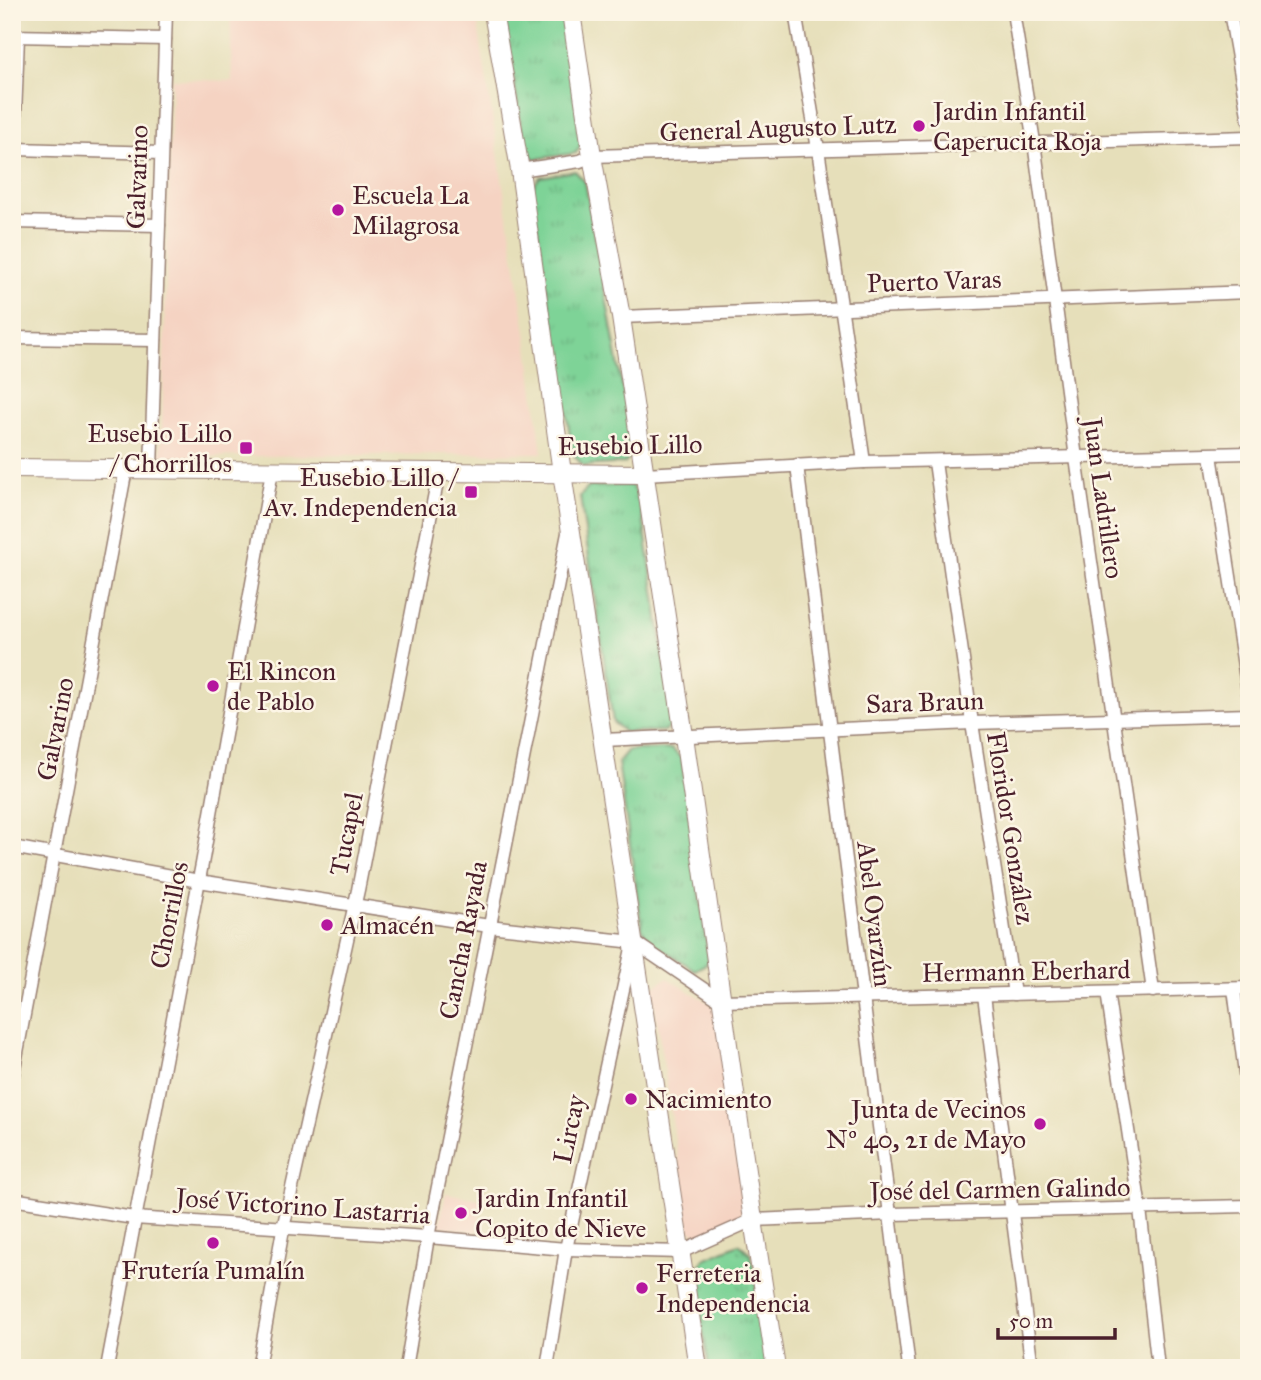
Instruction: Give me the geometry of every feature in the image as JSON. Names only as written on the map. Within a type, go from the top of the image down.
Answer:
[{"type":"main road","points":[[493,12],[520,170],[562,473],[698,1368]]},
{"type":"main road","points":[[571,12],[592,156],[621,317],[684,736],[752,1220],[776,1368]]},
{"type":"main road","name":"Eusebio Lillo","points":[[12,468],[644,474]]},
{"type":"street","name":"Galvarino","points":[[151,469],[166,12]]},
{"type":"street","points":[[795,12],[864,462]]},
{"type":"street","name":"Juan Ladrillero","points":[[1013,12],[1034,142],[1076,458],[1153,990]]},
{"type":"street","points":[[1230,12],[1249,121]]},
{"type":"street","points":[[12,197],[15,149],[15,36],[165,39]]},
{"type":"street","name":"General Augusto Lutz","points":[[520,170],[580,161],[592,156],[1249,137]]},
{"type":"street","points":[[15,149],[161,153]]},
{"type":"street","points":[[12,222],[159,225]]},
{"type":"street","name":"Puerto Varas","points":[[621,317],[1249,292]]},
{"type":"street","points":[[12,338],[155,340]]},
{"type":"street","name":"Eusebio Lillo","points":[[644,474],[864,462],[1249,453]]},
{"type":"street","points":[[1211,454],[1249,698]]},
{"type":"street","name":"Floridor González","points":[[935,461],[1014,994]]},
{"type":"street","name":"Abel Oyarzún","points":[[797,466],[862,998],[892,1214],[909,1368]]},
{"type":"street","name":"Galvarino","points":[[12,1079],[126,469]]},
{"type":"street","name":"Chorrillos","points":[[107,1368],[199,881],[272,471]]},
{"type":"street","name":"Tucapel","points":[[258,1368],[283,1229],[355,905],[439,472]]},
{"type":"street","name":"Cancha Rayada","points":[[406,1368],[428,1237],[570,522]]},
{"type":"street","name":"Sara Braun","points":[[603,740],[972,723],[1249,715]]},
{"type":"street","points":[[12,847],[199,881],[489,926],[634,942],[721,1001]]},
{"type":"street","name":"Lircay","points":[[547,1368],[566,1249],[634,942]]},
{"type":"street","name":"Hermann Eberhard","points":[[721,1001],[1249,988]]},
{"type":"street","points":[[1234,989],[1249,1103]]},
{"type":"street","points":[[1107,992],[1140,1209],[1158,1368]]},
{"type":"street","points":[[984,995],[1031,1368]]},
{"type":"street","name":"José Victorino Lastarria","points":[[12,1199],[134,1218],[566,1249],[681,1252],[752,1220]]},
{"type":"street","name":"José del Carmen Galindo","points":[[752,1220],[1249,1206]]},
{"type":"shaded area","name":"Escuela La Milagrosa","points":[[230,12],[476,12],[542,453],[161,457],[172,79],[232,81]]},
{"type":"shaded area","points":[[667,978],[711,1004],[720,1022],[744,1203],[739,1220],[702,1236],[689,1230],[652,988]]},
{"type":"shaded area","name":"Jardin Infantil Copito de Nieve","points":[[446,1193],[484,1200],[476,1232],[439,1226]]},
{"type":"green space","points":[[503,12],[562,12],[583,141],[576,153],[535,159],[525,150]]},
{"type":"green space","points":[[575,171],[585,182],[634,451],[625,463],[583,466],[573,454],[531,189],[540,177]]},
{"type":"green space","points":[[631,485],[640,498],[674,724],[664,731],[624,732],[613,722],[580,496],[589,487]]},
{"type":"green space","points":[[672,749],[682,759],[709,962],[695,970],[650,941],[642,929],[618,762],[628,750]]},
{"type":"green space","points":[[739,1244],[751,1254],[769,1368],[709,1368],[694,1276],[704,1259]]},
{"type":"place","name":"Jardin Infantil Caperucita Roja","points":[[919,126]]},
{"type":"place","name":"Escuela La Milagrosa","points":[[338,210]]},
{"type":"place","name":"Eusebio Lillo / Chorrillos","points":[[246,448]]},
{"type":"place","name":"Eusebio Lillo / Av. Independencia","points":[[471,492]]},
{"type":"place","name":"El Rincon de Pablo","points":[[213,686]]},
{"type":"place","name":"Almacén","points":[[327,925]]},
{"type":"place","name":"Nacimiento","points":[[631,1099]]},
{"type":"place","name":"Junta de Vecinos Nº 40, 21 de Mayo","points":[[1040,1124]]},
{"type":"place","name":"Jardin Infantil Copito de Nieve","points":[[461,1213]]},
{"type":"place","name":"Frutería Pumalín","points":[[213,1243]]},
{"type":"place","name":"Ferreteria Independencia","points":[[642,1288]]}]
